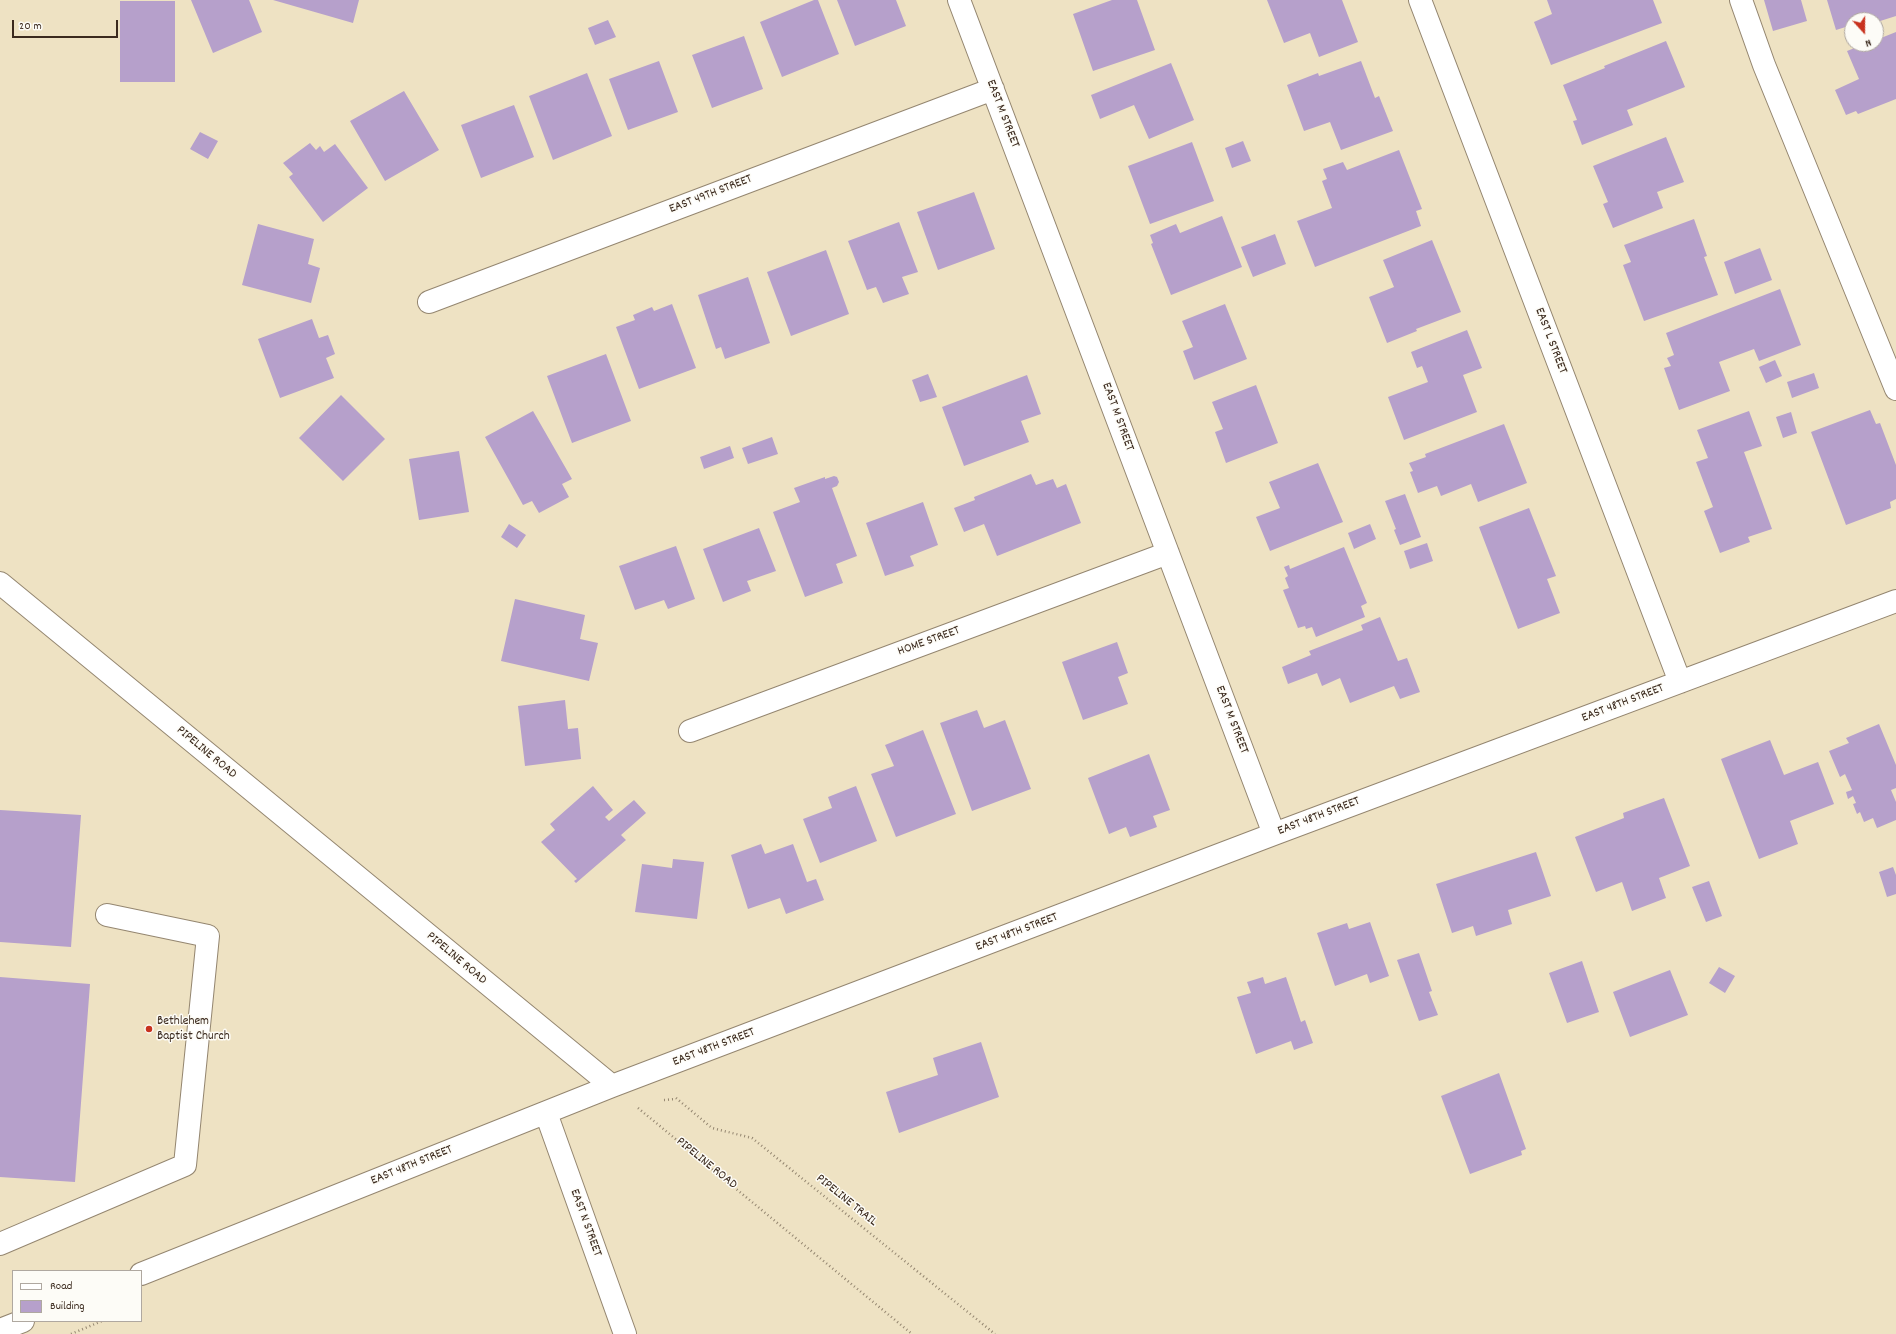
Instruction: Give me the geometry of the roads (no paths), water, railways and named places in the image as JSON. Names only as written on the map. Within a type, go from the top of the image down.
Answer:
[{"type":"street","name":"EAST M STREET","points":[[959,0],[1274,834]]},
{"type":"street","name":"EAST L STREET","points":[[1420,0],[1680,682]]},
{"type":"street","points":[[1741,0],[1764,65],[1896,389]]},
{"type":"street","name":"EAST 49TH STREET","points":[[430,302],[993,89]]},
{"type":"street","name":"HOME STREET","points":[[690,731],[1168,553]]},
{"type":"street","name":"PIPELINE ROAD","points":[[0,583],[612,1086]]},
{"type":"street","name":"EAST 48TH STREET","points":[[142,1274],[612,1086],[1274,834],[1896,601]]},
{"type":"street","points":[[0,1244],[185,1165],[208,936],[107,915]]},
{"type":"street","name":"EAST N STREET","points":[[546,1113],[625,1334]]},
{"type":"street","points":[[0,1330],[20,1322]]},
{"type":"place","name":"Bethlehem Baptist Church","points":[[149,1029]]}]
